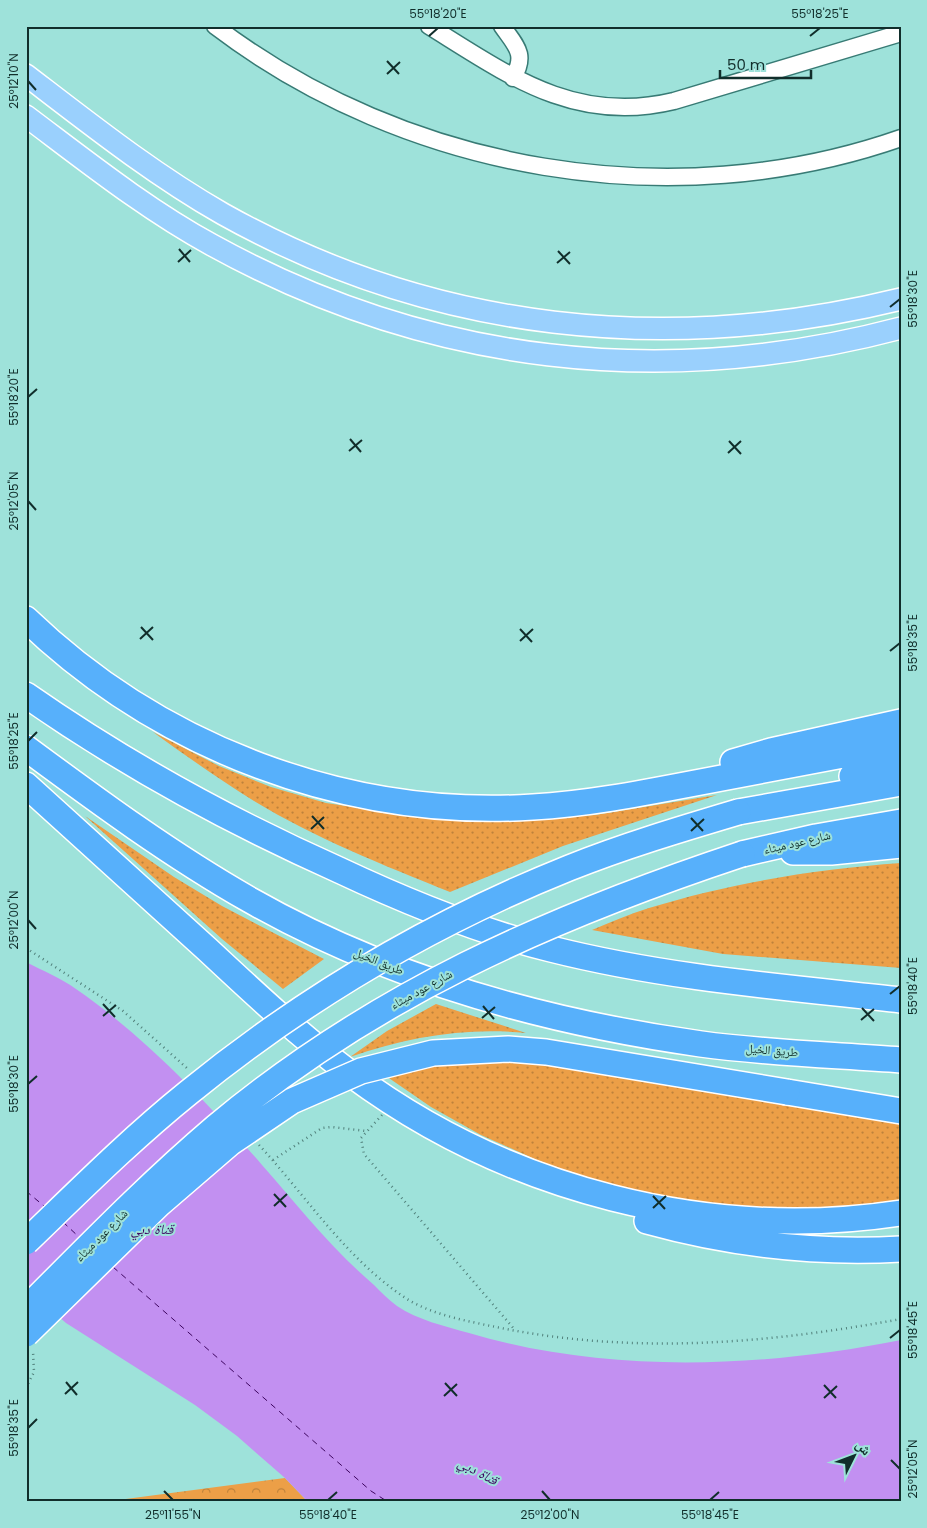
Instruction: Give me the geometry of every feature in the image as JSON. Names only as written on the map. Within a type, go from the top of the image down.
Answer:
[{"type":"highway","points":[[26,619],[62,652],[103,684],[186,734],[276,772],[338,790],[402,802],[466,808],[523,808],[579,803],[901,744]]},
{"type":"highway","points":[[26,681],[64,721]]},
{"type":"highway","points":[[26,695],[142,770],[239,824],[398,897],[472,926],[549,949],[653,971],[901,1000]]},
{"type":"highway","points":[[647,792],[675,779],[771,751],[901,722]]},
{"type":"highway","name":"طريق الخيل","points":[[26,748],[136,829],[194,867],[252,901],[313,932],[376,960],[439,984],[512,1006],[639,1034],[774,1051],[901,1060]]},
{"type":"highway","points":[[26,1242],[121,1151],[188,1093],[258,1039],[332,989],[408,944],[470,913],[569,868],[652,838],[901,763]]},
{"type":"highway","points":[[746,810],[901,783]]},
{"type":"highway","points":[[26,785],[275,1012],[321,1051],[393,1103],[470,1148],[490,1164],[509,1174],[597,1206],[680,1230],[776,1247],[826,1250],[901,1249]]},
{"type":"highway","name":"شارع عود ميثاء","points":[[26,1309],[154,1183],[217,1126],[285,1074],[355,1026],[429,983],[504,944],[618,897],[742,854],[865,827],[901,822]]},
{"type":"highway","points":[[766,848],[809,854],[901,845]]},
{"type":"highway","points":[[28,1340],[158,1206],[230,1143],[292,1101],[360,1071],[433,1053],[508,1049],[546,1052],[901,1111]]},
{"type":"highway","points":[[470,1148],[548,1178],[637,1204],[728,1218],[775,1221],[829,1220],[901,1213]]},
{"type":"main road","points":[[26,75],[131,154],[223,213],[283,245],[342,270],[440,301],[542,322],[660,330],[783,322],[901,299]]},
{"type":"main road","points":[[26,116],[142,202],[217,248],[319,296],[433,333],[481,344],[548,355],[665,362],[781,354],[832,345],[901,328]]},
{"type":"lane","points":[[215,26],[294,79],[328,98],[366,114],[443,143],[561,170],[639,178],[717,176],[828,159],[901,138]]},
{"type":"lane","points":[[429,26],[513,78],[539,90],[582,103],[620,107],[648,106],[674,101],[901,33]]},
{"type":"lane","points":[[502,26],[520,56],[519,66],[513,78]]},
{"type":"path","points":[[26,948],[124,1011],[177,1056],[189,1070]]},
{"type":"path","points":[[393,1103],[361,1138],[364,1154],[516,1331]]},
{"type":"path","points":[[273,1160],[322,1128],[366,1131]]},
{"type":"path","points":[[254,1139],[353,1256],[402,1295],[432,1311],[516,1331],[629,1344],[729,1342],[839,1331],[901,1320]]},
{"type":"path","points":[[26,1388],[32,1379],[35,1365],[28,1340]]},
{"type":"green space","points":[[153,732],[219,766],[271,787],[326,803],[429,818],[484,821],[595,815],[717,795],[563,846],[450,892],[400,872],[301,827],[254,801]]},
{"type":"green space","points":[[85,816],[174,877],[222,906],[324,959],[283,989],[222,939]]},
{"type":"green space","points":[[901,863],[901,968],[723,954],[592,930],[649,908],[742,884],[806,873]]},
{"type":"green space","points":[[436,1004],[526,1033],[481,1031],[437,1035],[393,1044],[350,1057],[387,1031]]},
{"type":"green space","points":[[461,1059],[538,1061],[901,1121],[901,1201],[809,1211],[737,1212],[617,1190],[539,1161],[481,1135],[431,1107],[383,1074]]},
{"type":"green space","points":[[285,1478],[308,1502],[103,1502]]},
{"type":"water","name":"قناة دبي","points":[[26,962],[76,989],[126,1027],[174,1071],[220,1118],[344,1257],[397,1306],[414,1315],[450,1328],[521,1346],[629,1361],[739,1361],[848,1349],[901,1340],[901,1502],[308,1502],[285,1478],[237,1436],[195,1405],[66,1323],[26,1288]]},
{"type":"ferry route","points":[[26,1191],[44,1206]]},
{"type":"ferry route","points":[[63,1222],[80,1238]]},
{"type":"ferry route","points":[[113,1267],[371,1491],[388,1502]]}]
